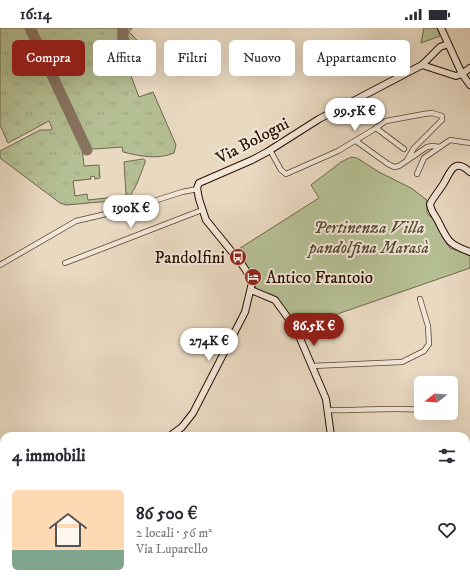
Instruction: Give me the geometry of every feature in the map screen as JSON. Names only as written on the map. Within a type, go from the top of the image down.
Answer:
[{"type":"street","points":[[441,28],[462,74],[470,85]]},
{"type":"street","name":"Via Bologni","points":[[198,189],[197,185],[200,181],[252,160],[319,119],[422,65],[440,47],[448,44]]},
{"type":"street","points":[[422,65],[456,76],[462,74],[470,68]]},
{"type":"street","points":[[270,150],[281,170],[286,174],[325,157],[356,141],[386,121],[432,113],[442,116],[442,120],[414,148],[407,160]]},
{"type":"street","points":[[376,128],[404,149]]},
{"type":"street","points":[[417,174],[424,158],[450,140],[470,143]]},
{"type":"street","points":[[356,141],[394,167],[398,166],[427,147],[440,147]]},
{"type":"street","points":[[470,172],[466,168],[460,166],[453,167],[430,204],[431,211],[449,242],[454,246],[470,252]]},
{"type":"street","points":[[0,265],[76,221],[132,208],[182,192],[198,189],[202,210],[206,220],[251,278],[252,283],[245,312],[193,413],[188,421],[175,432]]},
{"type":"street","points":[[65,263],[202,210]]},
{"type":"street","points":[[251,290],[275,300],[296,329],[326,399],[331,432]]},
{"type":"street","points":[[312,366],[402,362],[424,351],[429,344],[428,326],[420,299]]},
{"type":"street","points":[[328,410],[372,410],[400,408],[414,409]]},
{"type":"green space","points":[[0,28],[26,28],[32,40],[12,40],[12,76],[49,76],[82,147],[84,166],[99,165],[100,178],[95,179],[94,176],[90,177],[91,179],[73,181],[75,196],[87,194],[88,200],[125,196],[124,162],[143,159],[145,160],[145,163],[139,179],[127,198],[123,200],[66,205],[60,203],[0,158],[0,151],[40,130],[51,130],[52,128],[49,121],[8,143],[0,125]]},
{"type":"green space","points":[[33,28],[118,28],[118,40],[93,40],[93,76],[131,76],[139,97],[153,92],[176,145],[174,153],[148,157],[123,152],[122,147],[90,148],[56,76],[85,76],[85,40],[39,40]]},
{"type":"green space","points":[[125,28],[132,28],[129,32],[137,40],[126,40],[124,35]]},
{"type":"green space","points":[[424,28],[437,28],[440,36],[421,43]]},
{"type":"green space","name":"Pertinenza Villa pandolfina Marasà","points":[[351,157],[357,158],[379,172],[411,188],[427,200],[427,213],[435,221],[450,248],[470,255],[470,268],[297,328],[283,307],[257,291],[253,275],[234,252],[319,198],[311,185],[341,162]]},
{"type":"taxiway","points":[[30,28],[87,150]]},
{"type":"taxiway","points":[[123,28],[124,40]]},
{"type":"place","name":"Pandolfini","points":[[238,257]]},
{"type":"place","name":"Antico Frantoio","points":[[253,277]]}]
